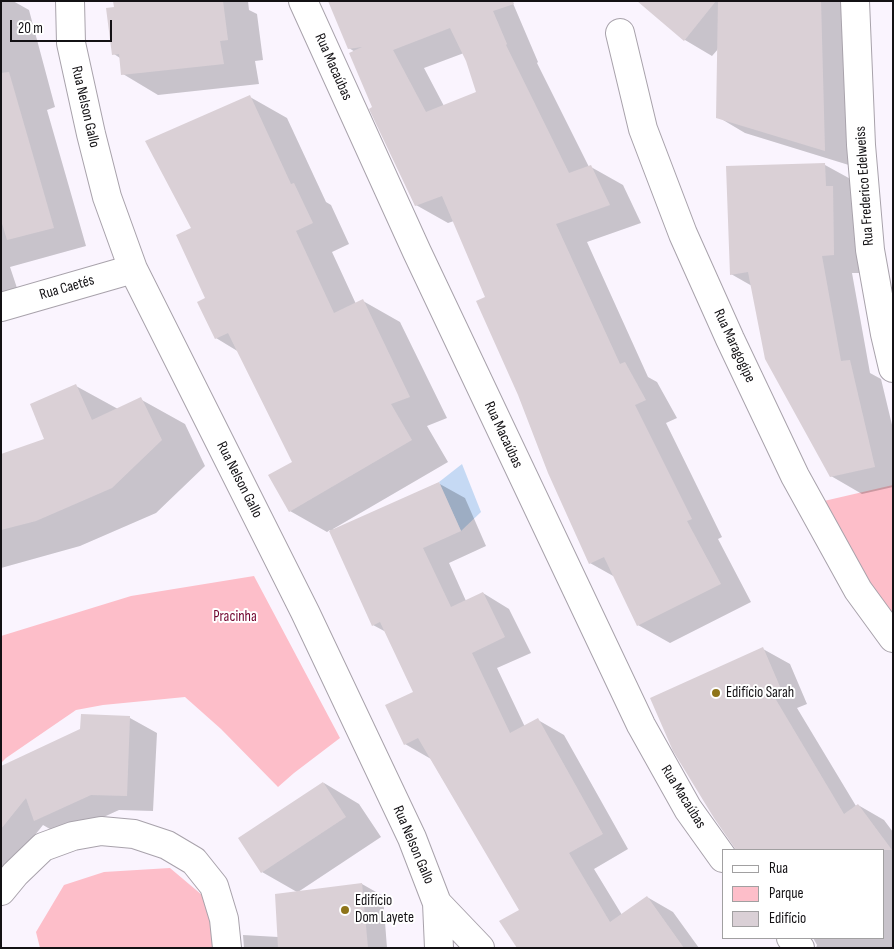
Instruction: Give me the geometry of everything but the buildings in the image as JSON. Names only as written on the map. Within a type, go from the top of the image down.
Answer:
[{"type":"street","name":"Rua Nelson Gallo","points":[[70,1],[71,43],[91,134],[107,197],[133,269],[309,620],[412,838],[436,903],[439,948]]},
{"type":"street","name":"Rua Macaúbas","points":[[303,1],[417,252],[641,725],[688,808],[722,857]]},
{"type":"street","name":"Rua Frederico Edelweiss","points":[[854,1],[861,146],[870,250],[893,368]]},
{"type":"street","name":"Rua Maragogipe","points":[[620,33],[644,129],[683,234],[730,339],[795,476],[858,590],[893,638]]},
{"type":"street","name":"Rua Caetés","points":[[1,307],[133,269]]},
{"type":"street","points":[[1,891],[15,874],[43,847],[72,836],[101,831],[134,834],[167,845],[194,861],[214,886],[224,919],[227,948]]},
{"type":"street","points":[[436,903],[480,948]]},
{"type":"green space","points":[[893,485],[893,620],[889,617],[824,501]]},
{"type":"green space","name":"Pracinha","points":[[254,576],[340,738],[278,787],[221,729],[185,697],[103,705],[76,710],[1,763],[1,636],[131,596]]},
{"type":"green space","points":[[170,868],[202,895],[213,921],[214,948],[40,948],[36,932],[64,885],[104,872]]},
{"type":"water","points":[[462,464],[481,512],[461,531],[439,482]]},
{"type":"place","name":"Edifício Sarah","points":[[716,693]]},
{"type":"place","name":"Edifício Dom Layete","points":[[345,910]]}]
